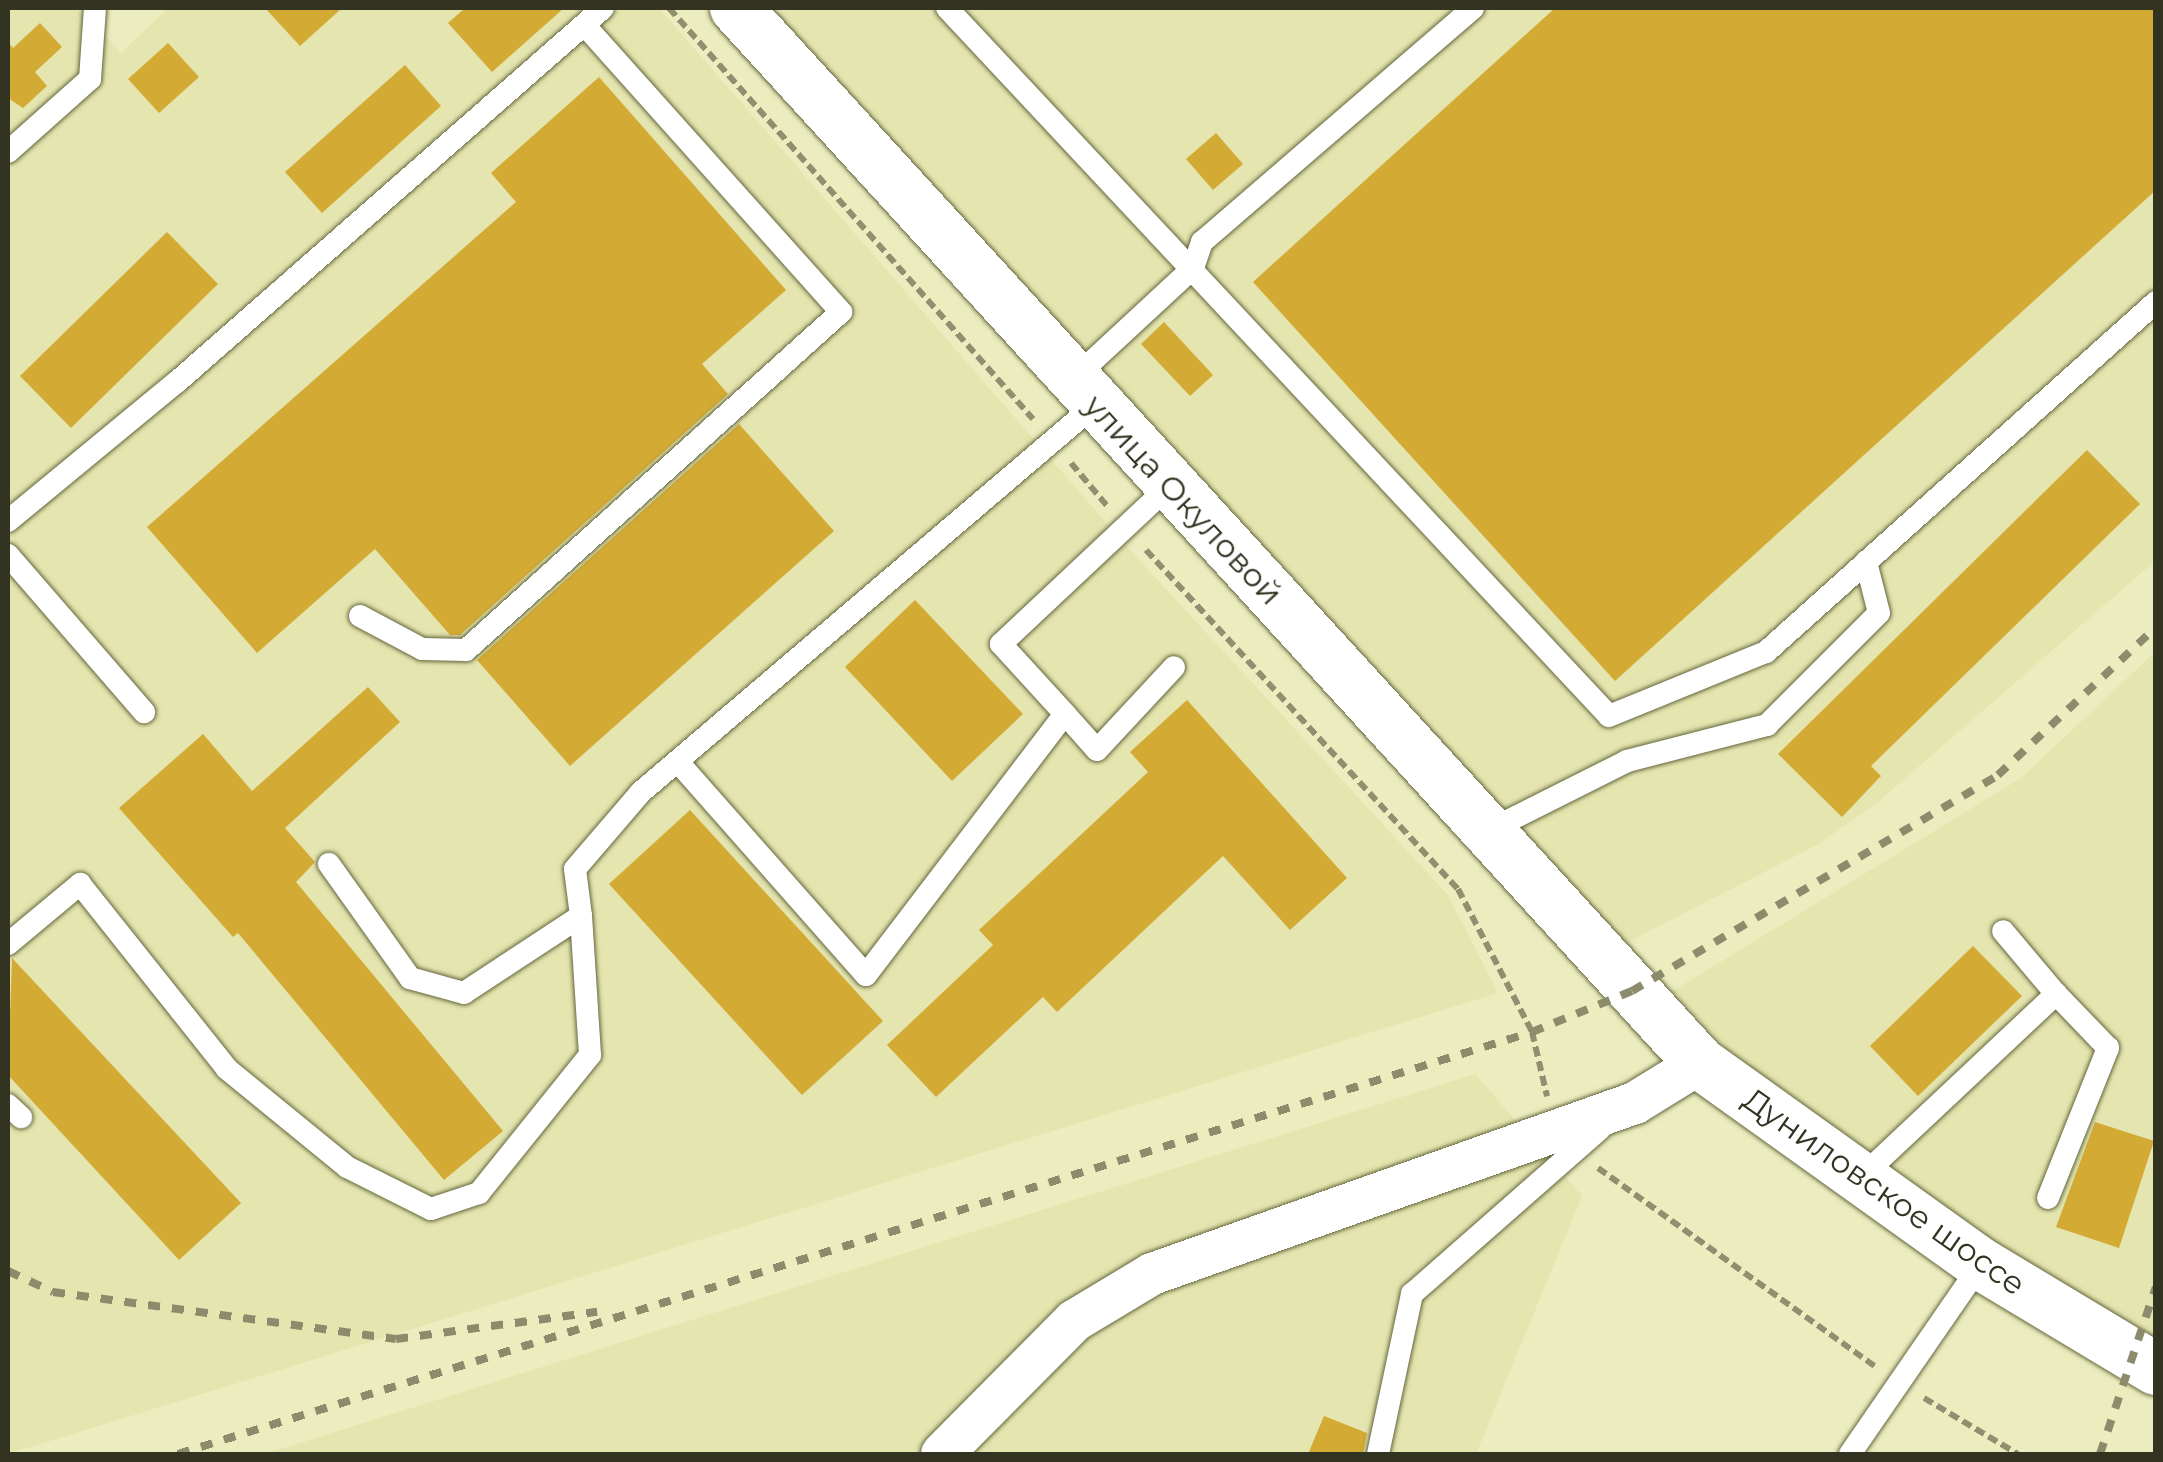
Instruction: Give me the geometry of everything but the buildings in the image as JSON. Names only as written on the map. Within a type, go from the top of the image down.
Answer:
[{"type":"street","name":"улица Окуловой","points":[[736,8],[1168,487],[1490,830],[1632,990]]},
{"type":"street","name":"Дуниловское шоссе","points":[[1632,990],[1700,1063],[1858,1180],[1981,1264],[2156,1369]]},
{"type":"street","points":[[942,1454],[1074,1321],[1152,1274],[1563,1138],[1635,1103],[1700,1063]]},
{"type":"lane","points":[[8,152],[90,78],[95,8]]},
{"type":"lane","points":[[8,520],[603,8]]},
{"type":"lane","points":[[947,8],[1609,716],[1766,652],[2156,302]]},
{"type":"lane","points":[[8,944],[80,884],[227,1069],[347,1167],[431,1209],[480,1193],[590,1055],[575,869],[641,792],[1050,439],[1084,392],[1193,268],[1202,242],[1474,8]]},
{"type":"lane","points":[[360,616],[422,650],[466,650],[842,312],[584,26]]},
{"type":"lane","points":[[1168,487],[1001,644],[1097,750],[1174,668]]},
{"type":"lane","points":[[8,555],[144,712]]},
{"type":"lane","points":[[1490,830],[1627,761],[1767,725],[1880,613],[1866,562]]},
{"type":"lane","points":[[678,762],[866,975],[1065,714]]},
{"type":"lane","points":[[329,864],[410,978],[464,992],[581,916]]},
{"type":"lane","points":[[2002,931],[2108,1048],[2048,1198]]},
{"type":"lane","points":[[1858,1180],[2056,994]]},
{"type":"lane","points":[[1378,1454],[1412,1294],[1563,1138]]},
{"type":"lane","points":[[1850,1454],[1981,1264]]},
{"type":"path","points":[[669,8],[1124,526],[1458,889],[1532,1032],[1563,1138],[1900,1384],[2018,1454]]},
{"type":"shaded area","points":[[8,8],[76,8],[121,53],[168,8],[659,8],[1129,549],[1448,895],[1498,993],[8,1454]]},
{"type":"shaded area","points":[[773,8],[2155,8],[2155,561],[1878,802],[1817,845],[1612,950]]},
{"type":"shaded area","points":[[2155,652],[2155,1342],[1963,1225],[1744,1069],[1673,991],[2021,778]]},
{"type":"shaded area","points":[[1475,1074],[1582,1196],[1476,1454],[265,1454]]},
{"type":"railway","points":[[178,1454],[1532,1032],[1632,991],[1998,775],[2156,627]]},
{"type":"railway","points":[[8,1271],[53,1292],[396,1339],[597,1312]]},
{"type":"railway","points":[[2100,1454],[2156,1287]]}]
